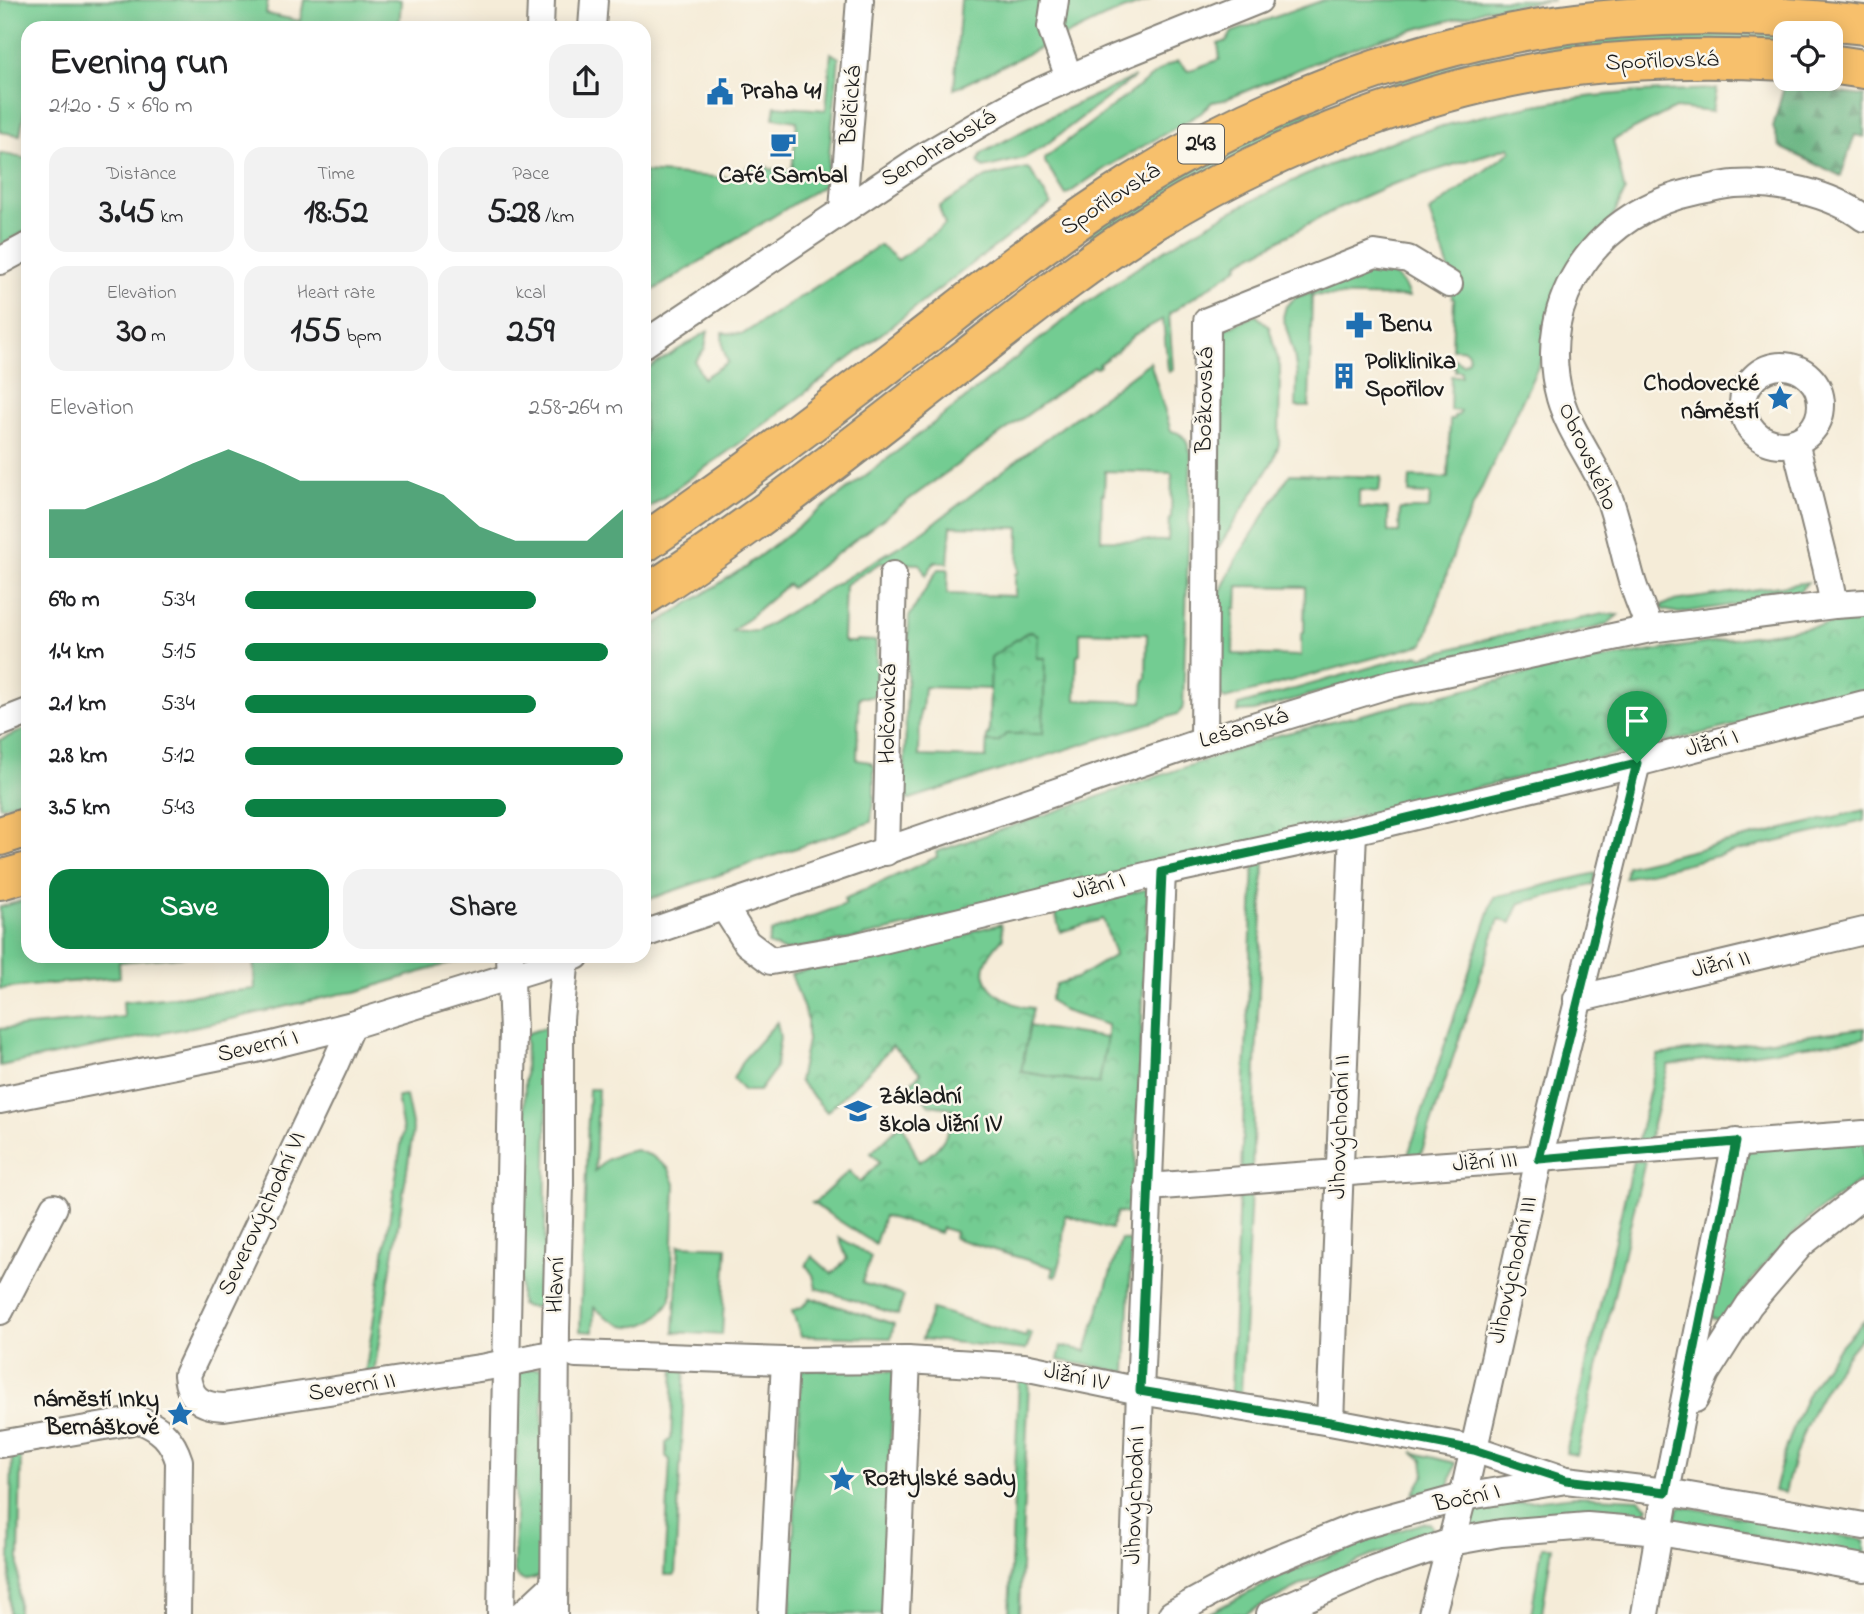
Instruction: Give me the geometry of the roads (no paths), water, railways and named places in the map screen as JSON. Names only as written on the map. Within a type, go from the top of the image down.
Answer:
[{"type":"highway","name":"Spořilovská","points":[[651,538],[779,448],[1022,260],[1104,202],[1200,145],[1281,106],[1405,61],[1502,36],[1566,25],[1667,16],[1734,16],[1864,25]]},
{"type":"highway","name":"Spořilovská","points":[[651,591],[760,517],[1079,272],[1160,218],[1262,161],[1334,131],[1415,103],[1541,72],[1638,61],[1773,61]]},
{"type":"highway","points":[[1843,66],[1864,69]]},
{"type":"highway","points":[[0,836],[21,829]]},
{"type":"highway","points":[[0,880],[21,874]]},
{"type":"street","points":[[540,21],[541,0]]},
{"type":"street","points":[[592,21],[594,0]]},
{"type":"street","name":"Bělčická","points":[[843,209],[860,0]]},
{"type":"street","points":[[1055,0],[1051,27],[1069,78]]},
{"type":"street","name":"Senohrabská","points":[[651,339],[843,209],[998,113],[1069,78],[1259,0]]},
{"type":"street","name":"Obrovského","points":[[1650,629],[1631,579],[1609,499],[1560,399],[1553,359],[1556,328],[1564,297],[1576,272],[1594,247],[1644,209],[1685,193],[1733,184],[1768,184],[1805,191],[1852,209],[1864,218]]},
{"type":"street","points":[[0,261],[21,250]]},
{"type":"street","name":"Božkovská","points":[[1204,741],[1207,321],[1375,254],[1408,259],[1449,284]]},
{"type":"street","points":[[651,318],[701,304]]},
{"type":"street","points":[[1795,442],[1834,605]]},
{"type":"street","name":"Holčovická","points":[[886,852],[892,575]]},
{"type":"street","name":"Lešanská","points":[[651,930],[886,852],[1204,741],[1388,685],[1650,629],[1864,603]]},
{"type":"street","name":"Jižní I","points":[[724,907],[747,943],[771,961],[854,947],[1162,872],[1353,831],[1637,763],[1864,704]]},
{"type":"street","points":[[0,723],[21,715]]},
{"type":"street","name":"Jihovýchodní III","points":[[1432,1614],[1463,1497],[1577,999],[1637,763]]},
{"type":"street","name":"Jihovýchodní II","points":[[1330,1422],[1353,831]]},
{"type":"street","name":"Jihovýchodní I","points":[[1132,1614],[1162,872]]},
{"type":"street","name":"Jižní II","points":[[1577,999],[1864,931]]},
{"type":"street","name":"Severní I","points":[[0,1101],[256,1049],[352,1025],[510,966],[530,963]]},
{"type":"street","name":"Hlavní","points":[[554,1614],[566,1354],[560,1184],[560,1019],[568,963]]},
{"type":"street","name":"Hlavní","points":[[501,1614],[513,1032],[510,966]]},
{"type":"street","name":"Severovýchodní VI","points":[[200,1401],[192,1394],[187,1375],[352,1025]]},
{"type":"street","name":"Jižní III","points":[[1148,1187],[1864,1134]]},
{"type":"street","points":[[1646,1614],[1666,1492],[1736,1142]]},
{"type":"street","points":[[1678,1436],[1706,1373],[1749,1305],[1801,1244],[1864,1194]]},
{"type":"street","points":[[0,1311],[54,1207]]},
{"type":"street","name":"Jižní IV","points":[[566,1354],[785,1361],[907,1360],[1024,1367],[1140,1391],[1330,1422],[1474,1450],[1566,1480]]},
{"type":"street","name":"Severní II","points":[[200,1401],[212,1407],[224,1407],[566,1354]]},
{"type":"street","points":[[896,1614],[907,1360]]},
{"type":"street","points":[[772,1614],[785,1361]]},
{"type":"street","points":[[0,1444],[139,1420],[154,1425],[165,1434],[175,1447],[179,1461],[177,1614]]},
{"type":"street","name":"Boční I","points":[[1172,1614],[1264,1564],[1357,1527],[1463,1497],[1566,1480],[1666,1492],[1864,1526]]},
{"type":"street","name":"Boční I","points":[[1270,1614],[1373,1569],[1451,1542],[1501,1533],[1587,1526],[1660,1532],[1864,1568]]},
{"type":"street","points":[[523,1614],[554,1585]]},
{"type":"place","name":"Praha 41","points":[[720,92]]},
{"type":"place","name":"Café Sambal","points":[[783,144]]},
{"type":"place","name":"Benu","points":[[1359,325]]},
{"type":"place","name":"Poliklinika Spořilov","points":[[1344,376]]},
{"type":"place","name":"Chodovecké náměstí","points":[[1780,398]]},
{"type":"place","name":"Základní škola Jižní IV","points":[[858,1111]]},
{"type":"place","name":"náměstí Inky Bernáškové","points":[[180,1414]]},
{"type":"place","name":"Roztylské sady","points":[[842,1479]]}]
